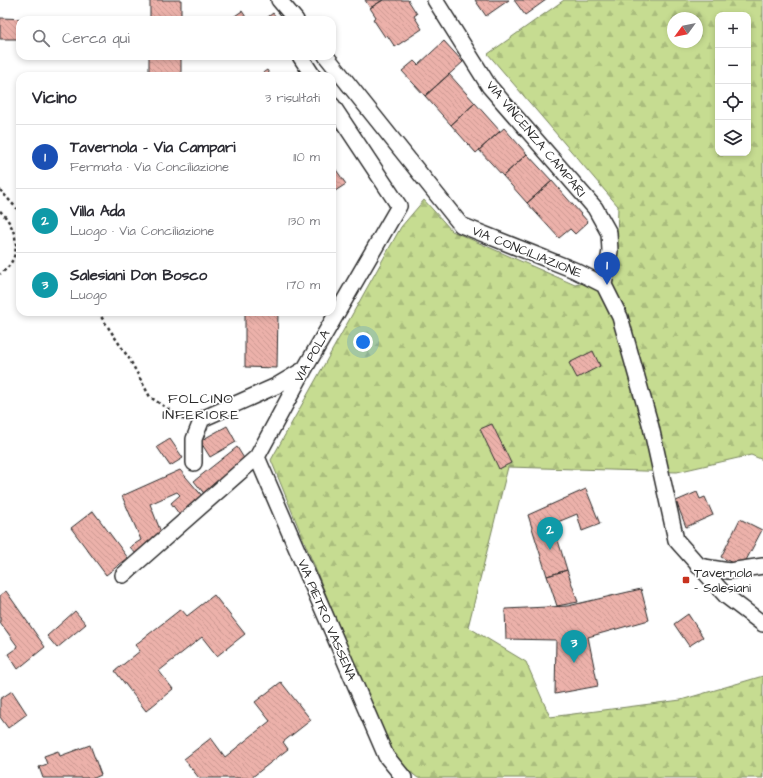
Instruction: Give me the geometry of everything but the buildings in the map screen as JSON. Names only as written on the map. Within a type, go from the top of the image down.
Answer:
[{"type":"street","points":[[279,0],[284,16]]},
{"type":"street","points":[[279,0],[293,16]]},
{"type":"street","name":"VIA VINCENZA CAMPARI","points":[[435,0],[489,86],[595,208],[609,233],[610,251],[604,285]]},
{"type":"street","points":[[303,60],[310,72]]},
{"type":"street","name":"VIA CONCILIAZIONE","points":[[329,60],[461,225],[574,270],[604,285]]},
{"type":"street","name":"VIA POLA","points":[[336,111],[399,206],[336,315]]},
{"type":"street","points":[[604,285],[620,317],[652,427],[676,540],[726,596],[763,624]]},
{"type":"street","name":"VIA POLA","points":[[123,575],[257,457],[335,316]]},
{"type":"street","points":[[194,463],[194,440],[202,419],[276,386],[304,370]]},
{"type":"street","name":"VIA PIETRO VASSENA","points":[[257,457],[386,756],[404,778]]},
{"type":"street","points":[[698,566],[729,571],[763,566]]},
{"type":"path","points":[[0,190],[16,208]]},
{"type":"path","points":[[0,210],[15,231],[16,245],[13,259],[0,274]]},
{"type":"path","points":[[101,316],[130,360],[150,397],[198,428]]},
{"type":"green space","points":[[564,0],[763,0],[763,460],[751,455],[677,472],[508,467],[468,627],[526,662],[550,717],[681,700],[763,676],[763,778],[418,778],[393,759],[271,460],[401,227],[424,200],[452,231],[575,285],[616,276],[618,206],[488,54]]},
{"type":"place","name":"Tavernola - Via Campari","points":[[607,285]]},
{"type":"place","name":"Villa Ada","points":[[550,550]]},
{"type":"place","name":"Tavernola - Salesiani","points":[[686,580]]},
{"type":"place","name":"Salesiani Don Bosco","points":[[574,663]]},
{"type":"district","name":"FOLCINO INFERIORE","points":[[201,408]]}]
